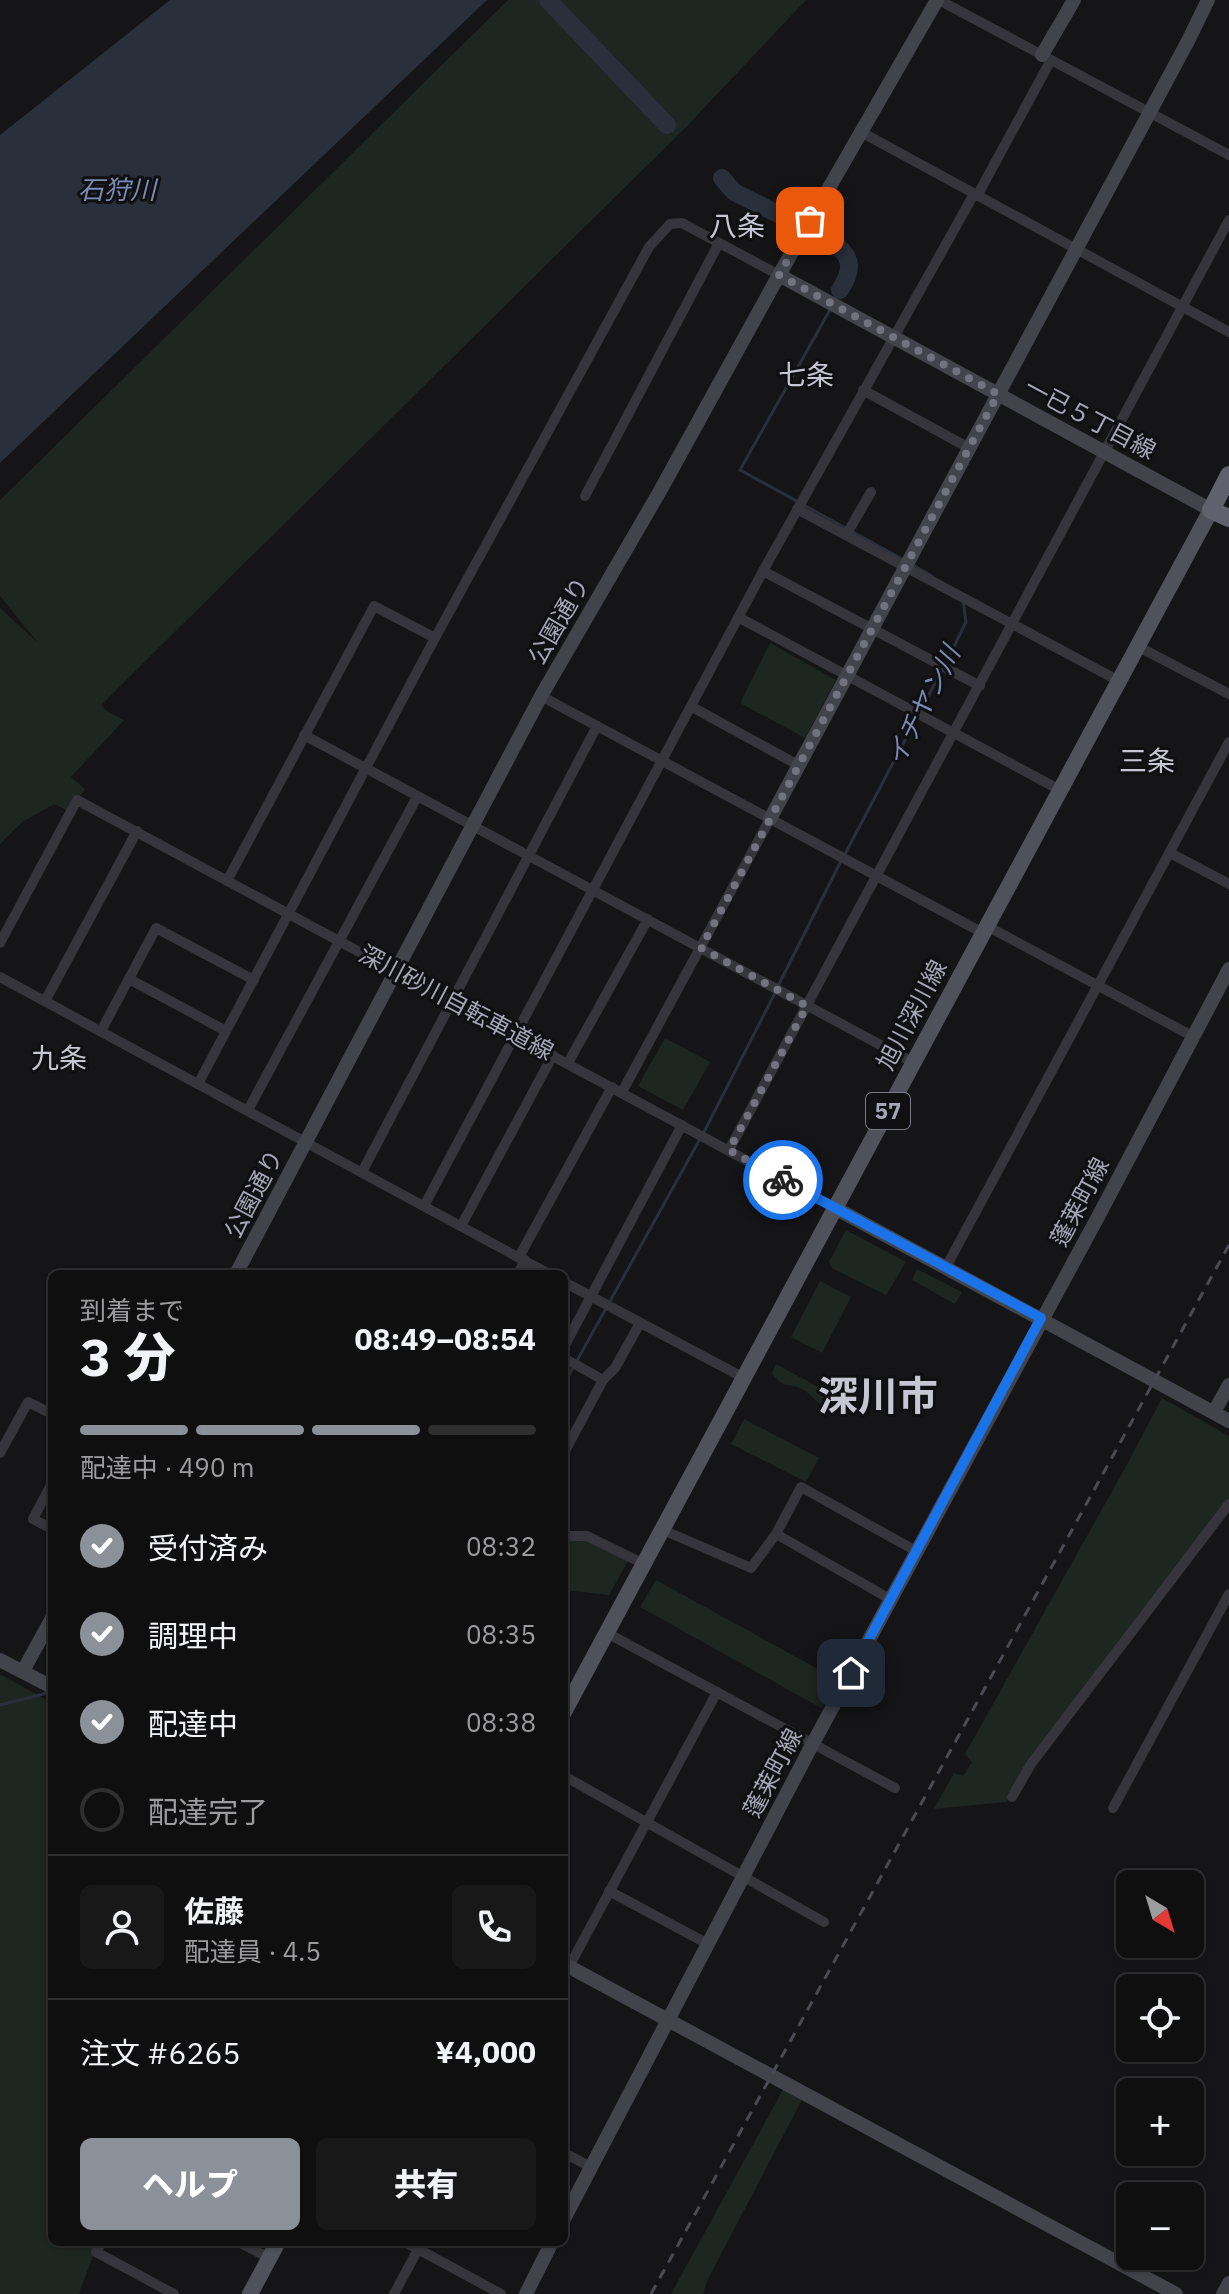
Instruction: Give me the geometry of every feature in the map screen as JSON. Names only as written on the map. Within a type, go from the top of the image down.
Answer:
[{"type":"highway","points":[[1229,475],[1211,510],[1229,518]]},
{"type":"main road","name":"旭川深川線","points":[[568,1705],[1211,510]]},
{"type":"main road","points":[[250,2294],[276,2246]]},
{"type":"street","points":[[938,0],[1229,155]]},
{"type":"street","name":"公園通り","points":[[238,1270],[541,696],[938,0]]},
{"type":"street","points":[[424,1206],[763,571],[976,195],[1074,0]]},
{"type":"street","points":[[519,1270],[522,1259],[617,1089],[701,948],[1208,0]]},
{"type":"street","points":[[861,132],[1229,332]]},
{"type":"street","points":[[729,1150],[1229,220]]},
{"type":"street","points":[[198,1084],[435,638],[649,247],[670,224],[682,223],[779,275]]},
{"type":"street","points":[[585,496],[719,243]]},
{"type":"street","name":"一已５丁目線","points":[[779,275],[1211,510]]},
{"type":"street","points":[[863,390],[969,448]]},
{"type":"street","points":[[846,535],[871,492]]},
{"type":"street","points":[[797,509],[1119,681]]},
{"type":"street","points":[[763,571],[980,686]]},
{"type":"street","points":[[227,881],[374,606],[435,638]]},
{"type":"street","points":[[738,617],[1060,790]]},
{"type":"street","points":[[1137,646],[1229,694]]},
{"type":"street","points":[[541,696],[877,877],[1192,1036]]},
{"type":"street","points":[[692,707],[798,765]]},
{"type":"street","points":[[362,1172],[597,726]]},
{"type":"street","points":[[304,735],[914,1063]]},
{"type":"street","points":[[946,1267],[1229,742]]},
{"type":"street","points":[[248,1110],[417,797]]},
{"type":"street","name":"深川砂川自転車道線","points":[[0,943],[77,800],[835,1208]]},
{"type":"street","points":[[45,1001],[137,831]]},
{"type":"street","points":[[1170,853],[1229,884]]},
{"type":"street","points":[[568,1063],[648,919]]},
{"type":"street","points":[[101,1031],[156,928],[254,980]]},
{"type":"street","name":"蓬莱町線","points":[[568,2211],[812,1745],[1229,969]]},
{"type":"street","points":[[0,977],[542,1270]]},
{"type":"street","points":[[129,979],[226,1031]]},
{"type":"street","points":[[461,1226],[553,1055]]},
{"type":"street","points":[[568,1339],[682,1125]]},
{"type":"street","points":[[835,1208],[1229,1421]]},
{"type":"street","points":[[568,1284],[744,1378]]},
{"type":"street","points":[[568,1446],[603,1380],[615,1368],[640,1323]]},
{"type":"street","points":[[568,1360],[603,1380]]},
{"type":"street","points":[[1214,1412],[1229,1385]]},
{"type":"street","points":[[0,1453],[28,1402],[48,1412]]},
{"type":"street","points":[[663,1530],[751,1568],[776,1534],[801,1487],[916,1551]]},
{"type":"street","points":[[48,1491],[33,1519],[48,1527]]},
{"type":"street","points":[[1012,1797],[1031,1764],[1229,1504]]},
{"type":"street","points":[[776,1534],[890,1599]]},
{"type":"street","points":[[568,1536],[587,1536],[644,1564]]},
{"type":"street","points":[[1113,1808],[1229,1594]]},
{"type":"street","points":[[607,1633],[895,1788]]},
{"type":"street","points":[[23,1671],[45,1644]]},
{"type":"street","points":[[2,1663],[48,1685]]},
{"type":"street","points":[[568,1965],[717,1692]]},
{"type":"street","points":[[568,1778],[824,1922]]},
{"type":"street","points":[[609,1891],[708,1944]]},
{"type":"street","points":[[568,1970],[669,2021],[1176,2294]]},
{"type":"street","points":[[568,2155],[591,2167]]},
{"type":"street","points":[[100,2246],[96,2252],[174,2294]]},
{"type":"street","points":[[246,2246],[269,2258]]},
{"type":"street","points":[[394,2294],[419,2246]]},
{"type":"street","points":[[422,2246],[501,2294]]},
{"type":"street","points":[[526,2294],[550,2246]]},
{"type":"street","points":[[1223,2294],[1229,2283]]},
{"type":"shaded area","points":[[508,0],[806,0],[687,126],[101,705],[124,720],[71,777],[85,789],[68,811],[54,804],[22,822],[0,844],[0,608],[38,643],[0,596],[0,500]]},
{"type":"shaded area","points":[[770,643],[836,680],[805,738],[740,703]]},
{"type":"shaded area","points":[[665,1038],[710,1062],[683,1110],[638,1086]]},
{"type":"shaded area","points":[[846,1230],[906,1262],[886,1295],[832,1268],[829,1262]]},
{"type":"shaded area","points":[[917,1269],[962,1292],[955,1304],[912,1280]]},
{"type":"shaded area","points":[[820,1281],[851,1297],[822,1353],[791,1337]]},
{"type":"shaded area","points":[[776,1364],[833,1395],[826,1407],[800,1388],[781,1383],[772,1373]]},
{"type":"shaded area","points":[[1162,1398],[1229,1436],[1229,1499],[1030,1760],[1006,1802],[934,1809],[954,1773],[963,1776],[972,1762],[965,1754]]},
{"type":"shaded area","points":[[744,1419],[819,1458],[806,1482],[731,1444]]},
{"type":"shaded area","points":[[584,1538],[628,1561],[609,1595],[568,1590],[568,1539]]},
{"type":"shaded area","points":[[656,1580],[838,1680],[821,1708],[640,1607]]},
{"type":"shaded area","points":[[0,1674],[48,1701],[48,2246],[97,2246],[79,2294],[0,2294]]},
{"type":"shaded area","points":[[786,2084],[805,2094],[703,2294],[671,2294]]},
{"type":"water","name":"石狩川","points":[[170,0],[487,0],[0,463],[0,135]]},
{"type":"waterway","name":"イチヤン川","points":[[548,0],[667,125]]},
{"type":"waterway","name":"イチヤン川","points":[[722,178],[734,192],[839,247],[849,263],[840,290]]},
{"type":"waterway","name":"イチヤン川","points":[[834,302],[840,290]]},
{"type":"waterway","name":"イチヤン川","points":[[831,308],[740,470],[904,560]]},
{"type":"waterway","name":"イチヤン川","points":[[911,564],[932,576]]},
{"type":"waterway","name":"イチヤン川","points":[[946,663],[966,622],[963,600]]},
{"type":"waterway","name":"イチヤン川","points":[[845,854],[942,670]]},
{"type":"waterway","name":"イチヤン川","points":[[778,986],[841,861]]},
{"type":"waterway","name":"イチヤン川","points":[[704,1132],[775,993]]},
{"type":"waterway","name":"イチヤン川","points":[[568,1377],[700,1139]]},
{"type":"waterway","points":[[0,1705],[48,1693]]},
{"type":"railway","points":[[651,2294],[1229,1245]]},
{"type":"way so far","points":[[783,1180],[729,1150],[807,1006],[701,948],[998,394],[779,275],[810,221]]},
{"type":"district","name":"八条","points":[[737,226]]},
{"type":"district","name":"七条","points":[[806,375]]},
{"type":"district","name":"三条","points":[[1147,761]]},
{"type":"district","name":"九条","points":[[59,1058]]},
{"type":"district","name":"深川市","points":[[878,1396]]},
{"type":"route","points":[[783,1180],[1041,1318],[851,1673]]}]
